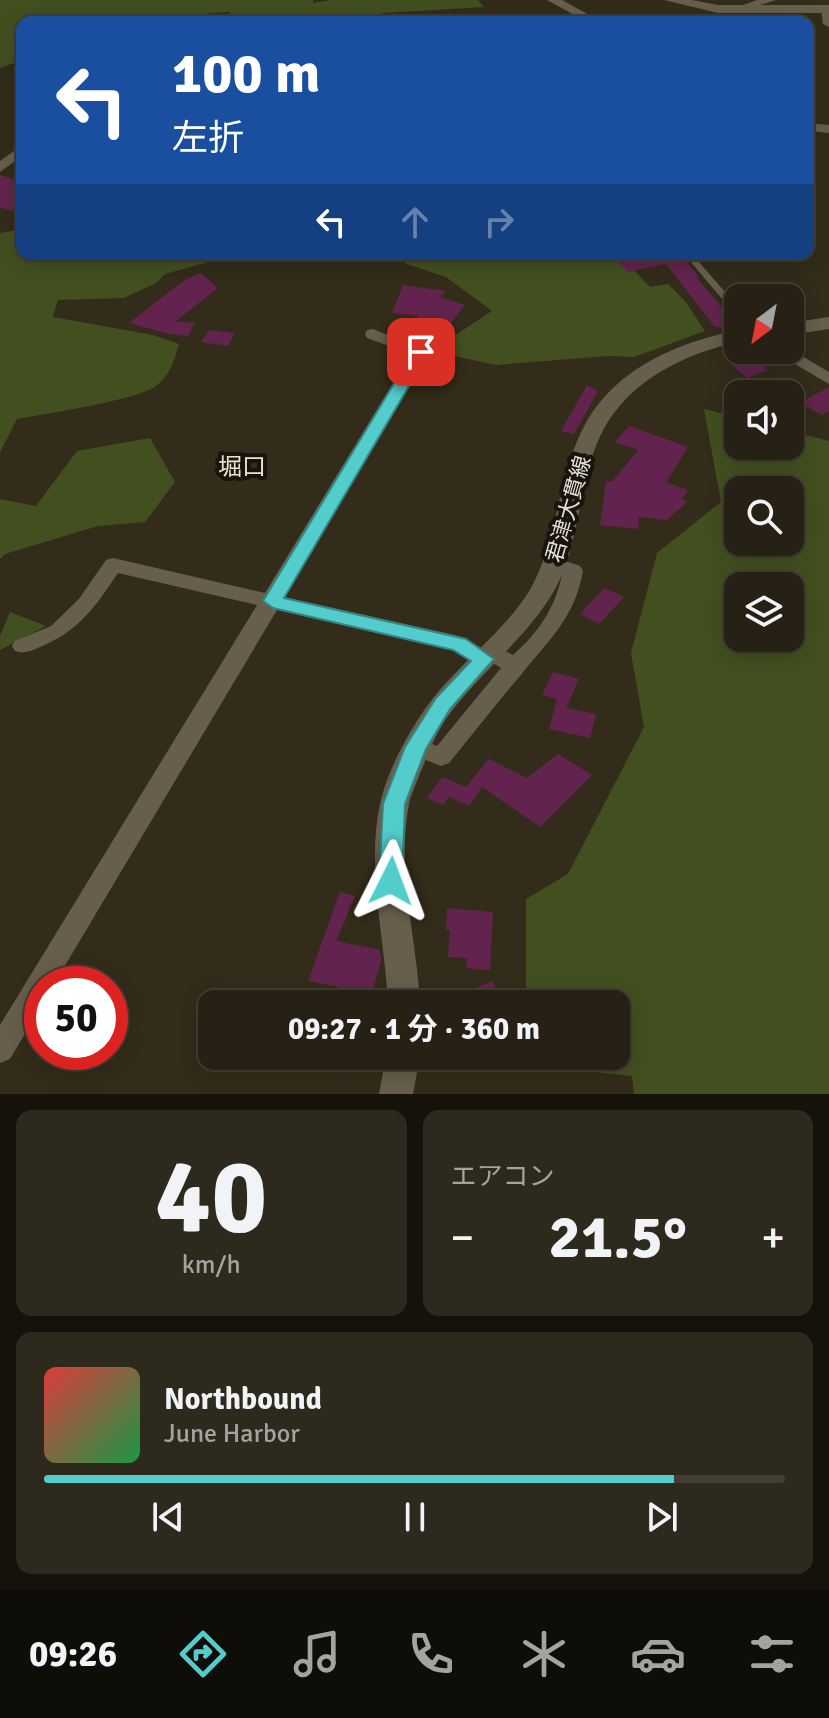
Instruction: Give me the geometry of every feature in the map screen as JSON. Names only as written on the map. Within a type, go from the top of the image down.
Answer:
[{"type":"main road","points":[[671,0],[718,9],[828,9]]},
{"type":"main road","points":[[804,327],[829,323]]},
{"type":"main road","name":"君津大貫線","points":[[404,990],[404,965],[391,881],[394,804],[416,747],[443,704],[530,608],[564,540],[586,445],[603,412],[630,385],[659,365],[703,345],[724,340]]},
{"type":"main road","points":[[396,1094],[400,1070]]},
{"type":"street","points":[[553,0],[584,16]]},
{"type":"street","points":[[741,8],[770,0]]},
{"type":"street","points":[[828,9],[829,24]]},
{"type":"street","points":[[0,168],[16,154]]},
{"type":"street","points":[[0,1050],[421,352],[373,334]]},
{"type":"street","points":[[803,364],[829,379]]},
{"type":"street","points":[[416,747],[441,757],[515,666],[544,637],[569,593],[573,571],[554,564]]},
{"type":"street","points":[[23,646],[59,631],[86,604],[113,565],[459,644],[515,666]]},
{"type":"lane","points":[[694,260],[711,276],[724,298]]},
{"type":"green space","points":[[0,0],[313,0],[313,3],[331,0],[478,0],[484,7],[366,16],[230,16],[230,12],[171,16],[16,16],[16,62],[0,68]]},
{"type":"green space","points":[[16,230],[16,260],[215,260],[165,274],[156,283],[124,298],[58,300],[53,317],[153,335],[179,344],[173,362],[161,381],[146,391],[90,406],[17,419],[0,452],[0,233]]},
{"type":"green space","points":[[413,260],[624,260],[650,287],[668,284],[685,301],[705,331],[634,357],[608,356],[496,365],[431,351],[492,311],[446,277],[404,263]]},
{"type":"green space","points":[[704,409],[724,414],[724,460],[804,460],[804,435],[829,441],[829,1094],[634,1094],[632,1076],[575,1070],[630,1070],[630,990],[526,990],[526,899],[568,874],[644,727],[631,653],[657,553],[721,502]]},
{"type":"green space","points":[[150,438],[175,482],[145,522],[98,526],[5,554],[0,559],[0,499],[36,506],[77,451]]},
{"type":"green space","points":[[10,612],[46,626],[0,650],[0,636]]},
{"type":"building","points":[[0,175],[16,180],[16,208],[12,211],[0,207]]},
{"type":"building","points":[[616,260],[686,260],[724,309],[724,327],[715,327],[666,264],[628,272]]},
{"type":"building","points":[[200,273],[218,288],[176,321],[195,323],[188,336],[129,323],[183,281]]},
{"type":"building","points":[[403,285],[446,291],[440,297],[465,305],[443,333],[431,330],[428,340],[412,339],[418,316],[392,313]]},
{"type":"building","points":[[209,330],[235,333],[228,346],[201,342]]},
{"type":"building","points":[[730,364],[761,364],[768,370],[747,378]]},
{"type":"building","points":[[587,385],[598,391],[574,434],[561,431]]},
{"type":"building","points":[[829,387],[829,411],[822,415],[804,405],[804,401]]},
{"type":"building","points":[[629,426],[688,447],[666,482],[688,490],[682,499],[688,501],[667,520],[639,517],[638,529],[600,525],[606,481],[612,482],[638,450],[615,442]]},
{"type":"building","points":[[604,588],[624,597],[599,624],[580,614]]},
{"type":"building","points":[[553,672],[579,679],[566,708],[596,714],[590,738],[549,729],[557,699],[542,695]]},
{"type":"building","points":[[558,754],[592,775],[540,827],[482,787],[469,806],[449,797],[443,805],[427,798],[442,777],[466,787],[489,759],[527,778]]},
{"type":"building","points":[[340,892],[355,896],[336,941],[380,950],[381,961],[373,990],[352,990],[308,981]]},
{"type":"building","points":[[447,908],[493,912],[490,970],[466,968],[467,958],[448,957],[450,930],[446,930]]},
{"type":"building","points":[[492,981],[497,990],[471,990]]},
{"type":"district","name":"堀口","points":[[242,467]]},
{"type":"route","points":[[391,881],[394,804],[416,747],[443,704],[484,659],[459,644],[273,601],[421,352]]}]
